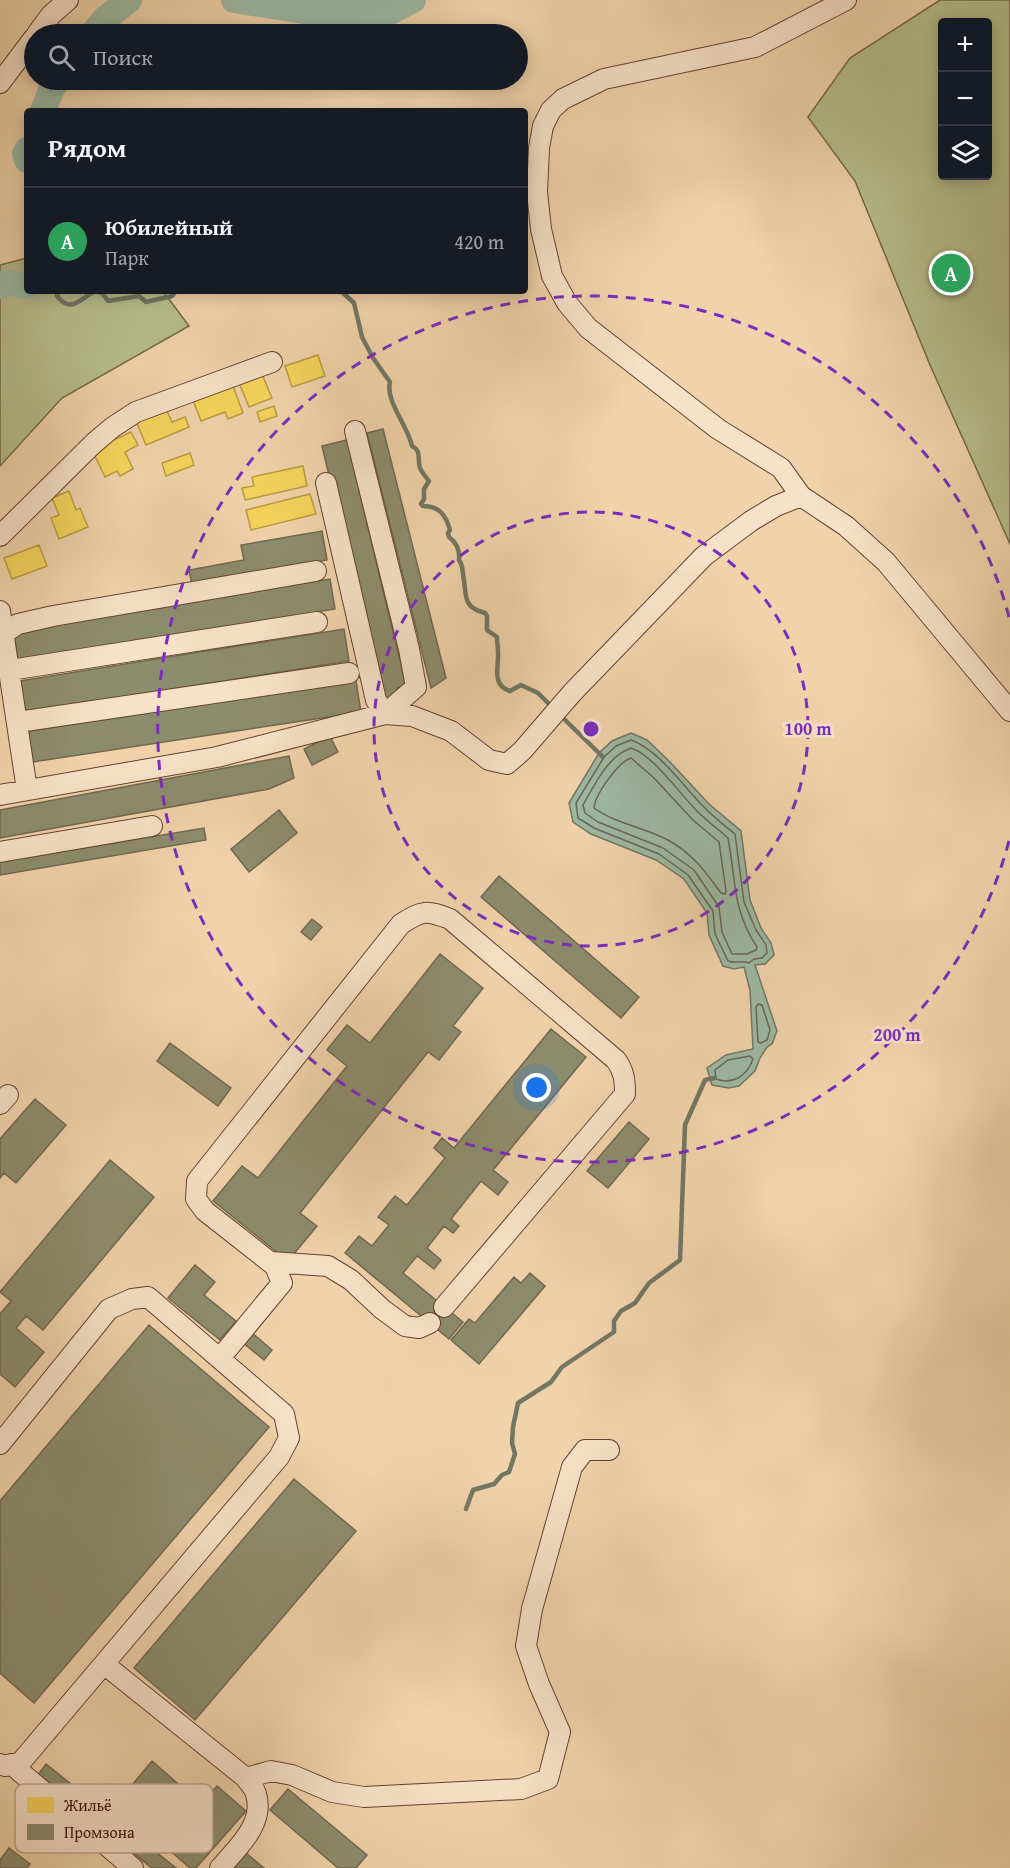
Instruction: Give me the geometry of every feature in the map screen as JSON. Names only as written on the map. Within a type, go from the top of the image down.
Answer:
[{"type":"street","points":[[45,24],[68,0]]},
{"type":"street","points":[[846,0],[755,46],[604,79],[563,99],[551,110],[543,126],[539,148],[537,192],[552,276],[567,303],[588,327],[718,429],[781,468],[801,496],[846,526],[886,562],[1010,711]]},
{"type":"street","points":[[0,83],[24,52]]},
{"type":"street","points":[[0,536],[94,443],[136,412],[272,362]]},
{"type":"street","points":[[356,431],[409,649],[416,687],[385,714]]},
{"type":"street","points":[[326,483],[376,700],[385,714]]},
{"type":"street","points":[[0,795],[217,757],[385,714],[412,716],[451,731],[489,760],[507,764],[540,731],[572,693],[705,556],[751,521],[776,506],[801,496]]},
{"type":"street","points":[[4,633],[18,624],[53,616],[316,571]]},
{"type":"street","points":[[0,611],[27,790]]},
{"type":"street","points":[[10,670],[317,622]]},
{"type":"street","points":[[18,722],[349,673]]},
{"type":"street","points":[[0,852],[152,826]]},
{"type":"street","points":[[219,1358],[282,1283],[275,1266],[205,1211],[196,1199],[197,1181],[401,924],[417,914],[430,912],[450,918],[616,1060],[626,1080],[625,1094],[444,1306]]},
{"type":"street","points":[[271,1263],[328,1266],[351,1280],[381,1309],[405,1326],[419,1328],[430,1323]]},
{"type":"street","points":[[3,1431],[109,1309],[132,1299],[148,1297],[284,1414],[289,1438],[279,1457],[20,1763],[5,1764]]},
{"type":"street","points":[[246,1778],[271,1771],[292,1776],[332,1792],[364,1797],[521,1789],[548,1779],[560,1732],[539,1684],[526,1646],[532,1609],[572,1467],[585,1450],[609,1450]]},
{"type":"street","points":[[104,1664],[246,1778],[256,1793],[258,1807],[252,1829],[220,1868]]},
{"type":"street","points":[[5,1764],[30,1784]]},
{"type":"street","points":[[115,1853],[133,1868]]},
{"type":"shaded area","points":[[940,0],[1010,0],[1010,544],[930,365],[855,181],[808,117],[850,58]]},
{"type":"shaded area","points":[[24,259],[24,294],[165,294],[189,326],[62,398],[0,466],[0,265]]},
{"type":"water","points":[[631,733],[647,740],[709,804],[741,831],[750,900],[761,928],[771,943],[774,955],[765,964],[755,965],[777,1031],[772,1044],[767,1047],[760,1058],[755,1071],[739,1086],[729,1088],[712,1085],[707,1068],[726,1055],[753,1049],[750,990],[744,967],[734,969],[723,966],[709,935],[707,913],[684,879],[656,860],[591,834],[573,822],[569,803],[599,753],[612,741]]},
{"type":"building: Жильё","points":[[318,355],[325,376],[292,387],[285,366]]},
{"type":"building: Жильё","points":[[262,374],[272,398],[249,407],[239,383]]},
{"type":"building: Жильё","points":[[233,386],[243,413],[228,419],[225,412],[201,421],[193,400]]},
{"type":"building: Жильё","points":[[274,406],[277,416],[260,422],[257,412]]},
{"type":"building: Жильё","points":[[166,409],[172,422],[185,417],[189,427],[146,445],[136,421]]},
{"type":"building: Жильё","points":[[131,432],[138,445],[125,452],[133,469],[120,476],[117,471],[105,477],[92,450]]},
{"type":"building: Жильё","points":[[190,453],[194,465],[166,476],[162,463]]},
{"type":"building: Жильё","points":[[303,466],[307,486],[245,500],[242,488],[254,486],[252,477]]},
{"type":"building: Жильё","points":[[69,491],[76,510],[80,508],[88,527],[59,539],[51,518],[59,515],[52,498]]},
{"type":"building: Жильё","points":[[310,494],[316,514],[251,530],[246,510]]},
{"type":"building: Жильё","points":[[39,545],[47,566],[12,579],[4,558]]},
{"type":"building: Промзона","points":[[383,429],[446,678],[431,688],[367,433]]},
{"type":"building: Промзона","points":[[347,440],[406,686],[397,688],[399,697],[383,700],[322,446]]},
{"type":"building: Промзона","points":[[322,531],[327,560],[192,585],[189,570],[244,560],[241,545]]},
{"type":"building: Промзона","points":[[330,579],[335,609],[17,661],[13,630]]},
{"type":"building: Промзона","points":[[344,629],[349,661],[24,713],[19,681]]},
{"type":"building: Промзона","points":[[356,681],[361,712],[33,762],[28,731]]},
{"type":"building: Промзона","points":[[330,736],[338,752],[312,765],[304,749]]},
{"type":"building: Промзона","points":[[289,756],[294,778],[269,789],[0,838],[0,810]]},
{"type":"building: Промзона","points":[[279,810],[297,833],[249,872],[231,849]]},
{"type":"building: Промзона","points":[[204,828],[206,840],[0,875],[0,862]]},
{"type":"building: Промзона","points":[[499,876],[639,997],[621,1018],[481,897]]},
{"type":"building: Промзона","points":[[312,919],[322,927],[311,940],[301,932]]},
{"type":"building: Промзона","points":[[440,954],[483,988],[453,1026],[461,1032],[439,1060],[428,1052],[300,1213],[317,1226],[288,1261],[213,1201],[242,1166],[258,1178],[347,1066],[327,1050],[347,1025],[370,1043]]},
{"type":"building: Промзона","points":[[551,1029],[586,1057],[493,1170],[508,1182],[498,1195],[481,1181],[451,1219],[459,1226],[453,1233],[444,1226],[427,1248],[441,1260],[434,1269],[417,1256],[403,1273],[463,1322],[449,1339],[345,1253],[359,1236],[372,1246],[389,1225],[378,1217],[395,1196],[407,1205],[445,1158],[434,1148],[442,1138],[454,1148]]},
{"type":"building: Промзона","points":[[170,1043],[231,1088],[218,1106],[157,1061]]},
{"type":"building: Промзона","points":[[35,1099],[66,1125],[16,1183],[4,1173],[0,1178],[0,1139]]},
{"type":"building: Промзона","points":[[629,1122],[649,1139],[608,1188],[587,1171]]},
{"type":"building: Промзона","points":[[110,1160],[154,1197],[43,1330],[26,1316],[16,1328],[44,1352],[15,1387],[0,1374],[0,1314],[11,1301],[0,1292]]},
{"type":"building: Промзона","points":[[195,1265],[215,1282],[204,1295],[236,1321],[220,1340],[168,1298]]},
{"type":"building: Промзона","points":[[530,1273],[545,1286],[479,1364],[451,1340],[469,1319],[475,1323],[514,1277],[521,1283]]},
{"type":"building: Промзона","points":[[149,1325],[269,1427],[34,1703],[0,1673],[0,1501]]},
{"type":"building: Промзона","points":[[251,1332],[272,1350],[264,1360],[242,1342]]},
{"type":"building: Промзона","points":[[294,1479],[356,1531],[195,1720],[134,1668]]},
{"type":"building: Промзона","points":[[152,1761],[178,1784],[133,1784]]},
{"type":"building: Промзона","points":[[46,1764],[71,1784],[47,1784],[37,1776]]},
{"type":"building: Промзона","points":[[217,1786],[246,1811],[213,1849],[213,1790]]},
{"type":"building: Промзона","points":[[288,1789],[367,1855],[356,1868],[338,1868],[270,1810]]},
{"type":"building: Промзона","points":[[9,1848],[30,1864],[27,1868],[0,1868],[0,1860]]},
{"type":"building: Промзона","points":[[133,1853],[157,1853],[176,1868],[152,1868]]},
{"type":"building: Промзона","points":[[173,1853],[209,1853],[196,1868],[190,1868]]},
{"type":"building: Промзона","points":[[246,1853],[264,1868],[233,1868]]},
{"type":"waterway","points":[[101,24],[129,0]]},
{"type":"waterway","points":[[234,0],[310,12],[390,12],[413,0]]},
{"type":"waterway","points":[[44,108],[51,90]]},
{"type":"waterway","points":[[0,286],[6,283],[24,286]]},
{"type":"waterway","points":[[58,294],[57,296],[67,304],[76,303],[91,294]]},
{"type":"waterway","points":[[103,294],[108,301],[139,296],[146,302],[174,294]]},
{"type":"waterway","points":[[344,294],[354,303],[362,337],[390,382],[389,389],[394,405],[412,446],[418,453],[421,470],[429,481],[424,489],[424,499],[421,504],[438,510],[444,516],[450,530],[449,537],[458,550],[467,599],[472,607],[485,613],[487,630],[497,637],[497,675],[500,684],[510,691],[521,685],[538,693],[552,707]]},
{"type":"waterway","points":[[560,715],[603,757]]},
{"type":"waterway","points":[[466,1509],[473,1490],[494,1484],[502,1475],[509,1472],[515,1454],[512,1443],[518,1403],[551,1382],[562,1367],[614,1332],[614,1321],[621,1311],[635,1303],[649,1283],[680,1260],[685,1125],[705,1080],[714,1078]]},
{"type":"place","name":"Юбилейный","points":[[951,273]]}]
